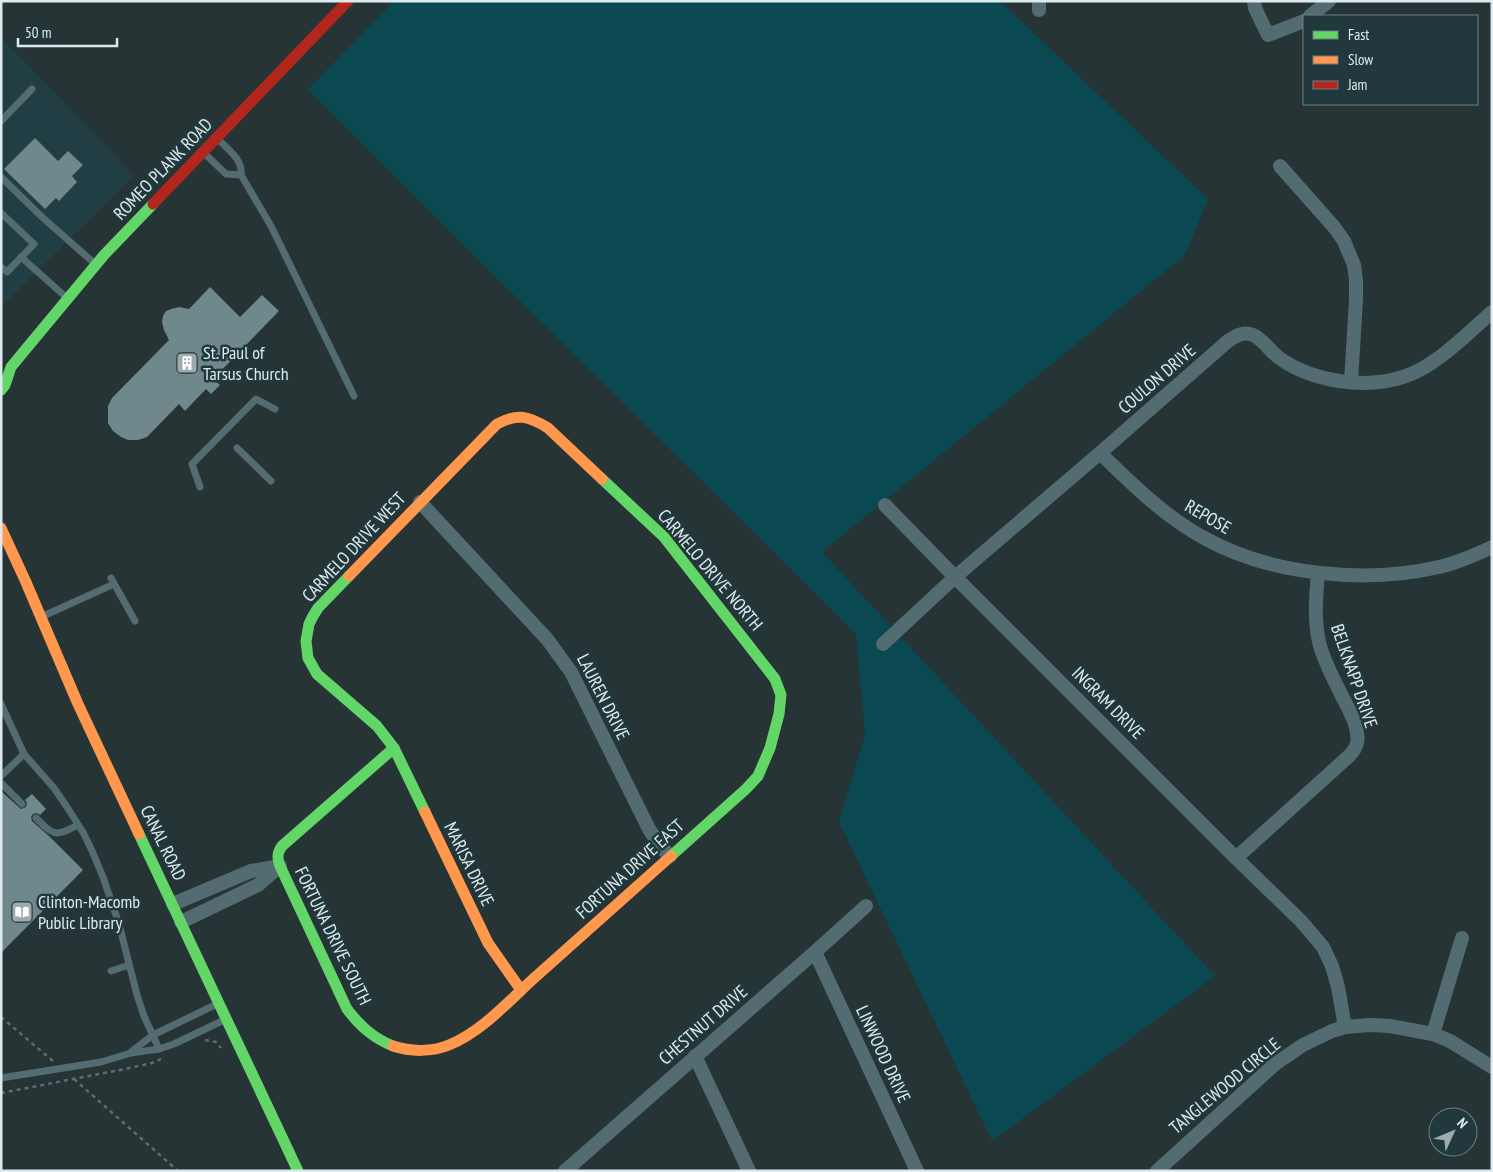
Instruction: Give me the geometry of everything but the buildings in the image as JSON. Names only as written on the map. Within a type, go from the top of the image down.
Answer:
[{"type":"street","name":"ROMEO PLANK ROAD","points":[[1,390],[5,385],[6,370],[104,255],[348,1]]},
{"type":"street","points":[[1254,1],[1255,8],[1268,34],[1303,21]]},
{"type":"street","points":[[1311,15],[1329,1]]},
{"type":"street","points":[[1280,166],[1334,227],[1344,241],[1354,266],[1356,300],[1351,382]]},
{"type":"street","name":"COULON DRIVE","points":[[883,644],[955,577],[1238,334],[1255,336],[1282,360],[1304,372],[1335,381],[1382,381],[1403,377],[1418,371],[1457,343],[1492,312]]},
{"type":"street","name":"CARMELO DRIVE WEST","points":[[394,748],[377,726],[313,669],[306,653],[306,636],[310,620],[318,608],[497,424],[517,416],[526,417]]},
{"type":"street","name":"CARMELO DRIVE NORTH","points":[[526,417],[548,428],[657,530],[702,584],[775,679],[781,695],[775,732]]},
{"type":"street","name":"REPOSE","points":[[1100,453],[1166,513],[1205,539],[1245,557],[1286,568],[1371,575],[1414,572],[1441,567],[1491,549]]},
{"type":"street","name":"LAUREN DRIVE","points":[[420,502],[547,639],[564,660],[649,829],[670,856]]},
{"type":"street","name":"INGRAM DRIVE","points":[[885,505],[1306,926],[1322,947],[1332,966],[1338,987],[1344,1027]]},
{"type":"street","name":"CANAL ROAD","points":[[1,528],[78,704],[298,1171]]},
{"type":"street","name":"BELKNAPP DRIVE","points":[[1236,858],[1349,756],[1357,743],[1357,732],[1352,718],[1319,642],[1316,625],[1318,572]]},
{"type":"street","name":"FORTUNA DRIVE EAST","points":[[488,1020],[756,778],[775,732]]},
{"type":"street","points":[[280,866],[277,857],[282,846],[394,748]]},
{"type":"street","name":"MARISA DRIVE","points":[[394,748],[488,943],[521,990]]},
{"type":"street","points":[[173,904],[251,870],[280,866]]},
{"type":"street","points":[[181,922],[258,885],[280,866]]},
{"type":"street","name":"FORTUNA DRIVE SOUTH","points":[[280,866],[348,1009],[369,1034],[393,1047],[414,1051],[437,1049],[455,1042],[488,1020]]},
{"type":"street","name":"CHESTNUT DRIVE","points":[[565,1171],[866,906]]},
{"type":"street","points":[[1433,1034],[1462,938]]},
{"type":"street","name":"LINWOOD DRIVE","points":[[815,952],[917,1171]]},
{"type":"street","name":"TANGLEWOOD CIRCLE","points":[[1157,1171],[1275,1064],[1303,1045],[1344,1027],[1390,1026],[1433,1034],[1456,1044],[1492,1067]]},
{"type":"street","points":[[695,1056],[749,1171]]},
{"type":"lane","points":[[1,121],[32,89]]},
{"type":"lane","points":[[217,138],[239,161],[242,169],[241,176],[271,226],[354,396]]},
{"type":"lane","points":[[203,152],[226,174],[241,176]]},
{"type":"lane","points":[[1,177],[96,265]]},
{"type":"lane","points":[[1,213],[34,244],[7,272],[1,267]]},
{"type":"lane","points":[[21,257],[68,299]]},
{"type":"lane","points":[[200,487],[192,464],[256,399],[275,409]]},
{"type":"lane","points":[[237,448],[271,481]]},
{"type":"lane","points":[[41,617],[112,581],[135,621]]},
{"type":"lane","points":[[1,704],[24,754],[54,788],[84,834],[103,877],[119,924],[137,995],[159,1049]]},
{"type":"lane","points":[[1,776],[24,754]]},
{"type":"lane","points":[[1,783],[22,804]]},
{"type":"lane","points":[[36,818],[50,832],[65,832],[78,825]]},
{"type":"lane","points":[[111,971],[129,965]]},
{"type":"lane","points":[[131,1053],[153,1035],[219,1003]]},
{"type":"lane","points":[[1,1078],[101,1062],[131,1053],[159,1049],[227,1019]]},
{"type":"path","points":[[1,1017],[53,1061]]},
{"type":"path","points":[[199,1042],[210,1040],[216,1042],[225,1054]]},
{"type":"path","points":[[1,1093],[152,1064],[164,1058]]},
{"type":"path","points":[[70,1075],[178,1171]]},
{"type":"shaded area","points":[[394,1],[1000,1],[1208,199],[1185,255],[822,552],[1215,976],[992,1141],[839,822],[865,735],[856,634],[308,89]]},
{"type":"shaded area","points":[[1,37],[134,175],[1,307]]},
{"type":"traffic: fast","points":[[1,390],[5,385],[11,367],[104,255],[153,204]]},
{"type":"traffic: fast","points":[[602,479],[664,537],[775,679],[781,695],[779,714],[770,748],[758,776],[671,856]]},
{"type":"traffic: fast","points":[[349,576],[318,608],[313,616],[309,624],[306,641],[308,658],[317,674],[377,726],[394,748],[425,812]]},
{"type":"traffic: fast","points":[[393,1046],[367,1031],[347,1009],[280,866],[278,856],[282,846],[394,748]]},
{"type":"traffic: fast","points":[[139,834],[298,1171]]},
{"type":"traffic: slow","points":[[349,576],[497,424],[511,418],[523,417],[548,428],[602,479]]},
{"type":"traffic: slow","points":[[1,528],[78,704],[139,834]]},
{"type":"traffic: slow","points":[[425,812],[488,943],[521,990]]},
{"type":"traffic: slow","points":[[393,1046],[414,1050],[436,1049],[449,1045],[472,1033],[671,856]]},
{"type":"traffic: jam","points":[[153,204],[348,1]]},
{"type":"place","name":"St. Paul of Tarsus Church","points":[[187,363]]},
{"type":"place","name":"Clinton-Macomb Public Library","points":[[22,912]]}]
